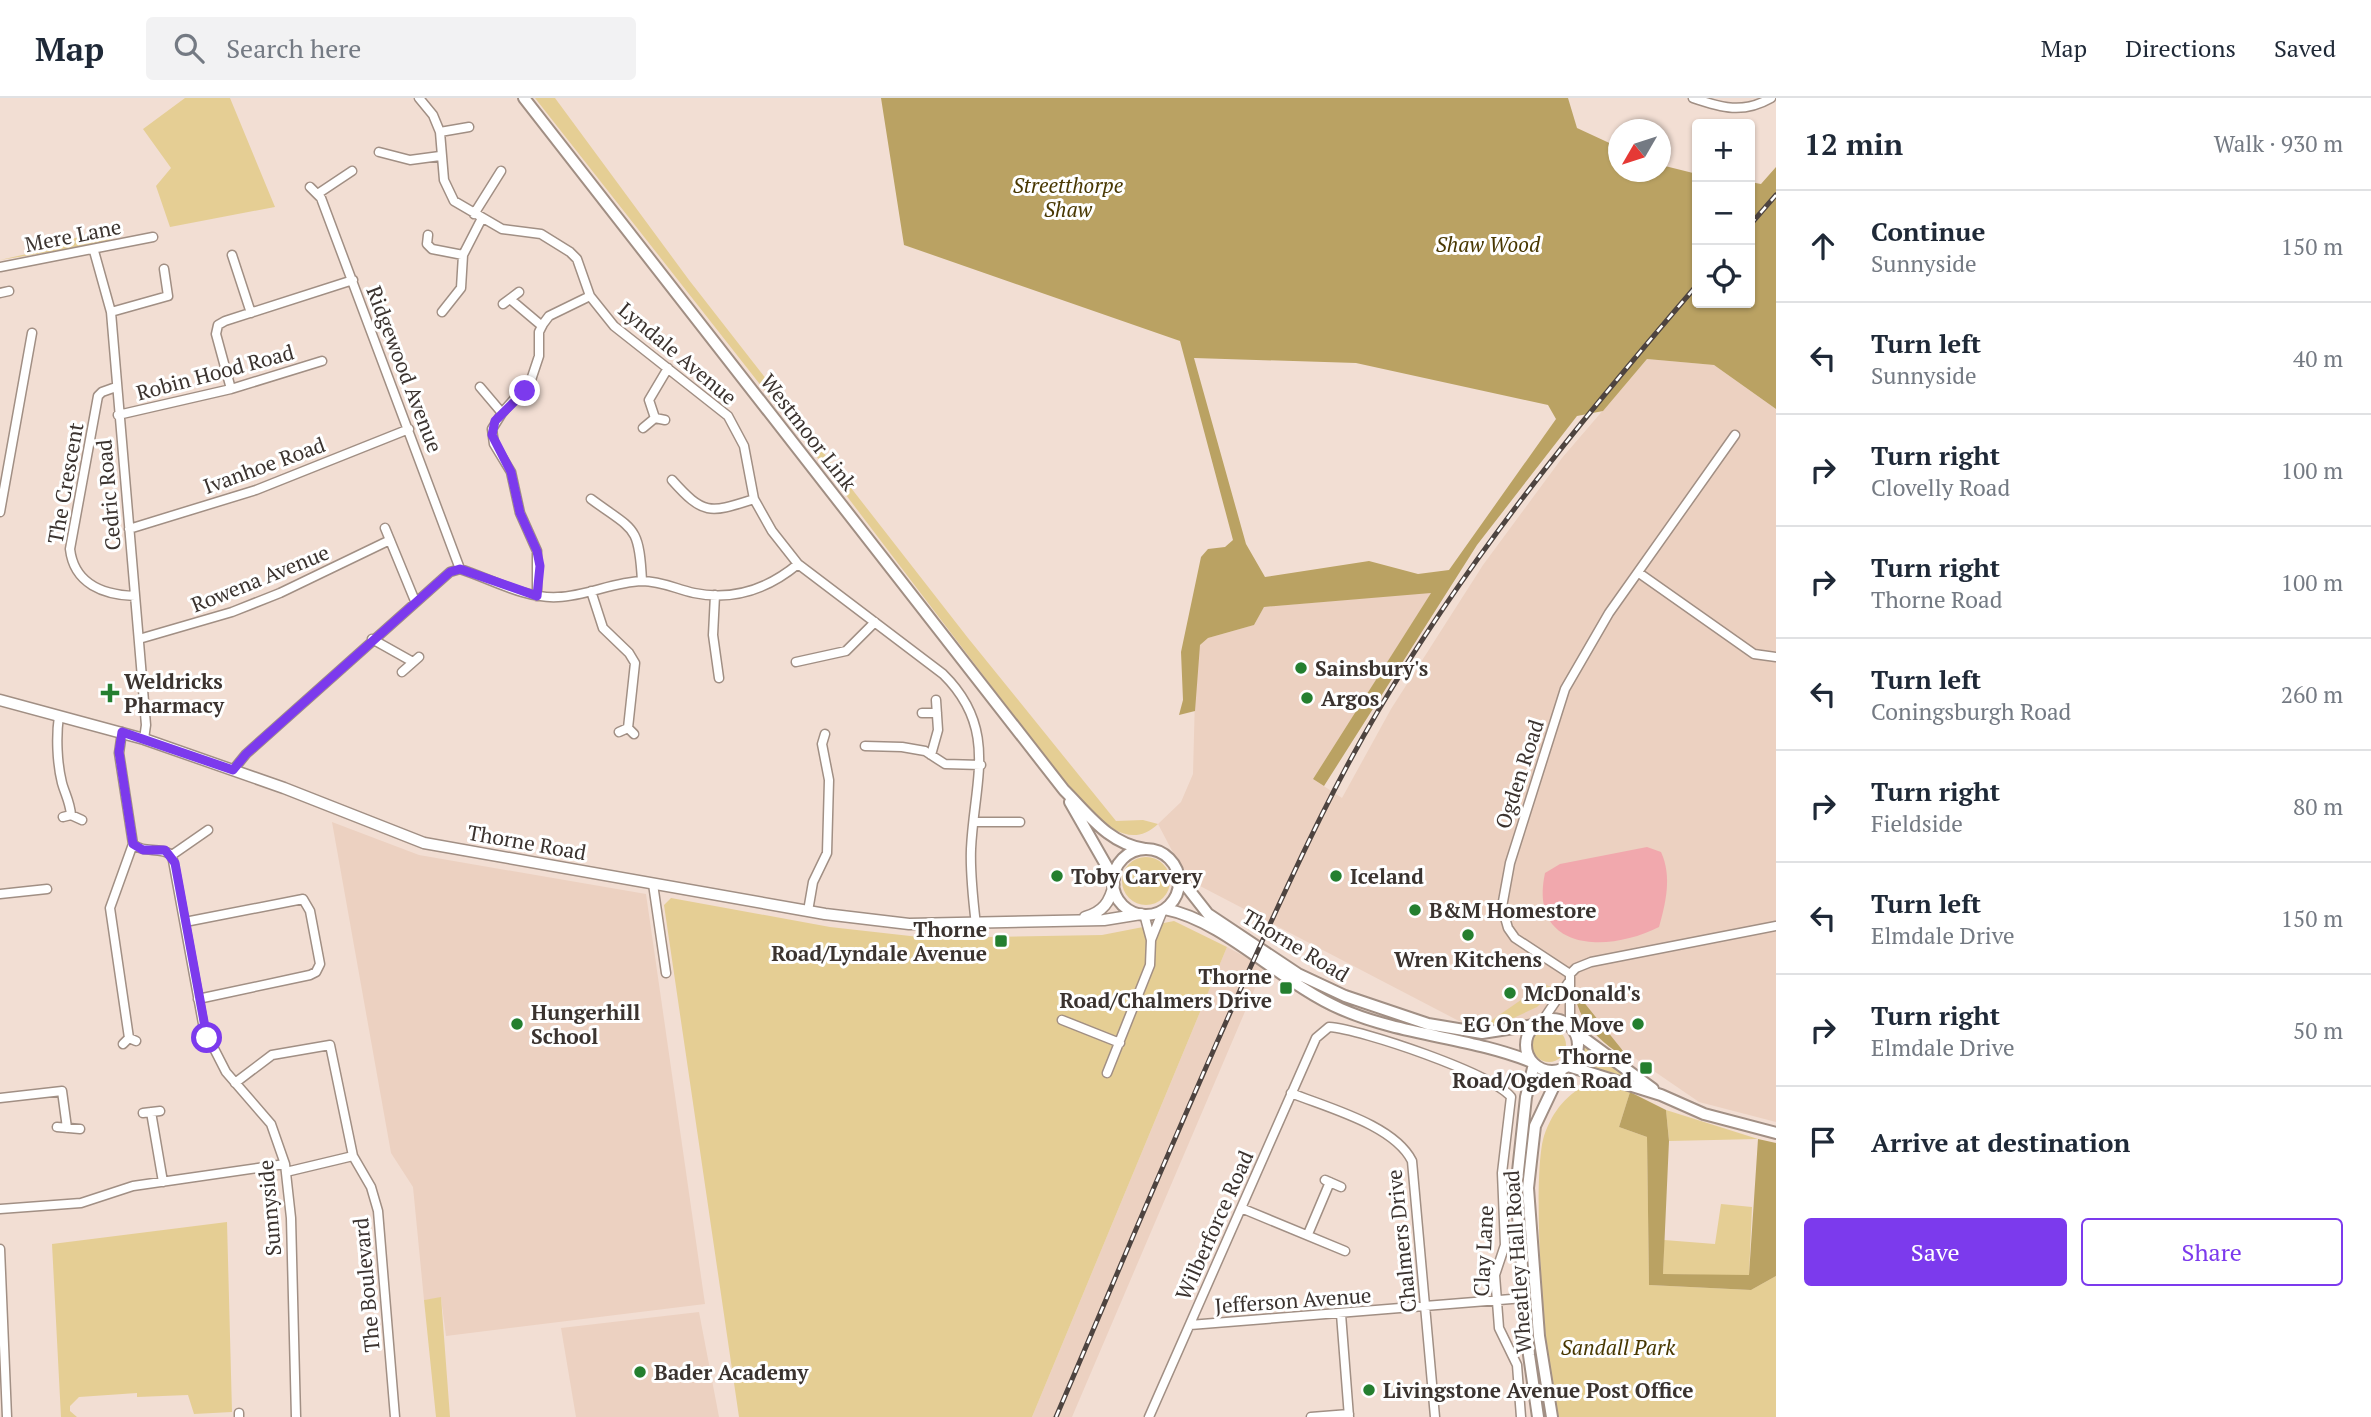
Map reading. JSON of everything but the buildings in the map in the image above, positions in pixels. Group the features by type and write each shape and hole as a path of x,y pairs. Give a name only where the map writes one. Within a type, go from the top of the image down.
{"highway":[{"name":"Westmoor Link","path":"524,98 1064,790 1119,843 1145,849"},
{"name":"Westmoor Link","path":"1064,790 1114,882"},
{"path":"1145,849 1165,855 1173,862 1179,877 1177,895 1164,909 1143,914 1126,908 1119,900 1114,882 1123,858 1145,849"},
{"name":"Thorne Road","path":"1179,877 1208,914 1298,974 1345,996 1428,1024 1482,1033 1538,1022"},
{"name":"Thorne Road","path":"1164,909 1202,921 1303,989 1340,1009 1418,1034 1481,1045 1533,1063"},
{"path":"1661,1095 1558,1019 1538,1022 1525,1043 1533,1063 1547,1071 1565,1067 1602,1074 1704,1114 1776,1133"},
{"path":"1565,1067 1578,1049 1572,1028"},
{"name":"Wheatley Hall Road","path":"1533,1063 1526,1097 1516,1190 1524,1298 1538,1417"},
{"name":"Wheatley Hall Road","path":"1552,1417 1539,1336 1528,1188 1535,1126 1565,1067"}],"main road":[{"name":"Thorne Road","path":"0,700 144,739 233,770 424,844 808,911 909,924 976,925 1104,920 1143,914"},
{"path":"1068,921 1102,909 1111,895 1114,882"}],"street":[{"path":"419,98 433,115 440,132 469,127"},
{"path":"1693,98 1734,109 1748,108 1771,98"},
{"name":"Lyndale Avenue","path":"440,132 440,156 449,195 461,207 502,229 541,234 570,252 577,259 590,296 614,326 719,406 736,428 744,446 754,499 772,531 798,564 943,674 960,695 976,729 981,765 971,863 976,925"},
{"path":"379,152 410,160 440,156"},
{"path":"392,169 393,157"},
{"path":"310,187 319,193 352,171"},
{"path":"442,312 461,288 463,255 478,216 482,197 501,171"},
{"name":"Ridgewood Avenue","path":"319,193 460,569"},
{"path":"428,235 427,244 432,249 463,255"},
{"name":"Mere Lane","path":"0,267 94,251 153,237"},
{"name":"Cedric Road","path":"94,251 111,312 146,725 144,739"},
{"path":"232,255 251,313"},
{"path":"111,312 168,296 164,268"},
{"path":"232,389 216,334 225,320 353,280"},
{"path":"519,292 506,302 542,326"},
{"path":"537,596 540,566 537,551 520,513 511,472 492,435 495,421 531,380 539,356 542,326 549,316 590,296"},
{"path":"0,512 32,333"},
{"name":"Robin Hood Road","path":"118,415 232,389 321,361"},
{"path":"655,418 649,400 668,368"},
{"name":"The Crescent","path":"116,387 102,391 98,397 70,549 76,569 87,582 106,593 135,596"},
{"path":"480,387 502,413"},
{"path":"655,418 665,420"},
{"path":"643,428 655,418"},
{"name":"Ivanhoe Road","path":"128,529 256,490 409,429"},
{"name":"Ogden Road","path":"1569,979 1516,938 1504,919 1502,907 1510,863 1565,689 1590,643 1735,435"},
{"path":"672,481 692,503 706,510 721,509 754,499"},
{"path":"591,499 624,520 635,533 640,549 642,582"},
{"path":"385,528 415,601"},
{"name":"Rowena Avenue","path":"139,639 232,612 303,583 390,540"},
{"path":"233,770 246,754 372,639 450,572 460,569 537,596 556,598 642,582 715,595 732,595 765,587 798,564"},
{"path":"1639,573 1754,654 1776,657"},
{"path":"592,591 603,628 629,653 635,663 627,731"},
{"path":"715,595 713,635 719,678"},
{"path":"796,662 846,651 875,622"},
{"path":"372,639 416,659 402,672"},
{"path":"931,755 937,740 936,700"},
{"path":"922,713 937,713"},
{"path":"59,716 57,730 62,785 68,794 67,816 82,820"},
{"path":"122,732 119,752 133,844 110,908 129,1041"},
{"path":"808,911 813,883 827,853 829,780 821,744 825,734"},
{"path":"864,746 902,747 931,755 951,766 981,765"},
{"path":"974,822 1020,822"},
{"path":"133,844 143,850 159,849 172,855 208,830"},
{"name":"Sunnyside","path":"172,855 198,999 211,1047 235,1083 271,1124 286,1168 296,1417"},
{"path":"653,884 666,973"},
{"path":"0,894 47,889"},
{"path":"185,922 303,899 309,906 320,967 313,973 198,999"},
{"path":"1151,940 1164,909"},
{"path":"1107,1073 1150,965 1151,940 1143,914"},
{"path":"1538,1022 1576,968 1591,962 1776,926"},
{"path":"1569,979 1572,1028"},
{"path":"1062,1020 1120,1043"},
{"name":"Clay Lane","path":"1312,1046 1320,1032 1329,1027 1338,1028 1422,1054 1500,1086 1511,1097 1502,1173 1504,1245 1494,1275 1500,1328 1517,1365 1521,1417"},
{"name":"The Boulevard","path":"235,1083 272,1055 330,1045 353,1156 371,1187 378,1211 395,1417"},
{"name":"Wilberforce Road","path":"1149,1417 1312,1046"},
{"path":"0,1098 62,1091 67,1128"},
{"name":"Chalmers Drive","path":"1291,1093 1386,1133 1406,1148 1414,1169 1435,1417"},
{"path":"152,1112 163,1182"},
{"path":"57,1127 80,1129"},
{"path":"0,1209 81,1203 133,1185 286,1168 353,1156"},
{"path":"1308,1234 1328,1181 1341,1187"},
{"path":"1241,1208 1345,1251"},
{"path":"0,1249 3,1382 7,1417"},
{"name":"Jefferson Avenue","path":"1190,1325 1524,1298"},
{"path":"1311,1417 1349,1416 1341,1314"}],"shaded area":[{"path":"1647,359 1714,365 1776,409 1776,1122 1699,1102 1594,1030 1480,1032 1200,886 1179,864 1158,824 1181,802 1193,774 1196,659 1200,645 1208,638 1254,625 1264,607 1432,592 1313,779 1342,798 1391,709 1483,565 1562,458"},
{"name":"Hungerhill School","path":"332,822 419,855 646,894 705,1304 446,1336 441,1298 424,1300 413,1187 391,1153"},
{"path":"1647,847 1661,852 1666,870 1666,899 1659,927 1617,941 1596,942 1576,939 1560,932 1548,918 1543,899 1545,873 1560,864"},
{"path":"1227,947 1264,967 1072,1417 1032,1417"},
{"name":"Bader Academy","path":"699,1312 719,1417 576,1417 561,1328"}],"green space":[{"path":"185,98 230,98 275,207 170,227 156,186 171,168 143,129"},
{"path":"535,98 555,98 689,280 968,638 1116,821 1143,820 1158,824 1145,833 1132,835 1120,832 1097,816 1066,784 817,457"},
{"name":"Shaw Wood","path":"881,98 1568,98 1577,128 1608,142 1608,182 1671,182 1671,168 1692,173 1692,308 1755,308 1755,183 1761,184 1776,167 1776,409 1714,365 1647,359 1603,411 1577,416 1477,545 1324,786 1313,779 1431,593 1264,607 1254,625 1208,638 1200,645 1195,711 1179,715 1183,700 1181,652 1201,557 1208,549 1225,547 1233,540 1180,341 904,245","holes":["1194,358 1356,363 1548,405 1556,419 1449,570 1418,574 1369,561 1265,577 1246,544"]},
{"path":"105,227 111,242 0,260 40,251"},
{"path":"1146,857 1163,864 1170,881 1163,898 1146,905 1129,898 1122,881 1129,864"},
{"path":"671,898 830,927 928,938 1102,935 1174,921 1227,947 1032,1417 739,1417 664,905"},
{"path":"1544,984 1556,989 1537,1007 1490,1029 1489,1022"},
{"path":"1574,990 1632,1062 1594,1033 1581,1014"},
{"path":"1549,1028 1561,1033 1566,1045 1561,1057 1549,1062 1537,1057 1532,1045 1537,1033"},
{"path":"1583,1043 1610,1060 1624,1076 1578,1063"},
{"name":"Sandall Park","path":"1591,1082 1630,1092 1619,1127 1647,1137 1649,1285 1751,1290 1776,1276 1776,1417 1559,1417 1544,1321 1539,1232 1540,1158 1544,1136 1556,1111 1575,1092"},
{"path":"1630,1092 1666,1110 1669,1141 1663,1274 1749,1275 1758,1139 1776,1143 1776,1276 1751,1290 1649,1285 1647,1137 1619,1127"},
{"path":"1666,1110 1758,1139 1669,1141"},
{"path":"1721,1204 1752,1207 1749,1276 1663,1274 1664,1240 1715,1244"},
{"path":"227,1222 232,1412 194,1414 188,1395 137,1397 137,1393 79,1397 70,1406 70,1411 77,1417 61,1417 52,1244"},
{"path":"441,1297 450,1417 436,1417 424,1300"}],"railway":[{"path":"1755,219 1776,195"},
{"path":"1056,1417 1243,983 1309,842 1363,737 1413,654 1488,544 1569,439 1692,291"}],"place":[{"name":"Sainsbury's","path":"1301,668"},
{"name":"Weldricks Pharmacy","path":"110,693"},
{"name":"Argos","path":"1307,698"},
{"name":"Toby Carvery","path":"1057,876"},
{"name":"Iceland","path":"1336,876"},
{"name":"B&M Homestore","path":"1415,910"},
{"name":"Wren Kitchens","path":"1468,935"},
{"name":"Thorne Road/Lyndale Avenue","path":"1001,941"},
{"name":"Thorne Road/Chalmers Drive","path":"1286,988"},
{"name":"McDonald's","path":"1510,993"},
{"name":"Hungerhill School","path":"517,1024"},
{"name":"EG On the Move","path":"1638,1024"},
{"name":"Thorne Road/Ogden Road","path":"1646,1068"},
{"name":"Bader Academy","path":"640,1372"},
{"name":"Livingstone Avenue Post Office","path":"1369,1390"}],"route":[{"path":"207,1038 172,855 165,850 143,850 133,844 119,752 122,732 233,770 246,754 372,639 455,569 537,596 540,566 537,551 520,513 511,472 494,444 492,435 495,421 525,391"}],"park label":[{"name":"Streetthorpe Shaw","path":"1068,197"}]}
